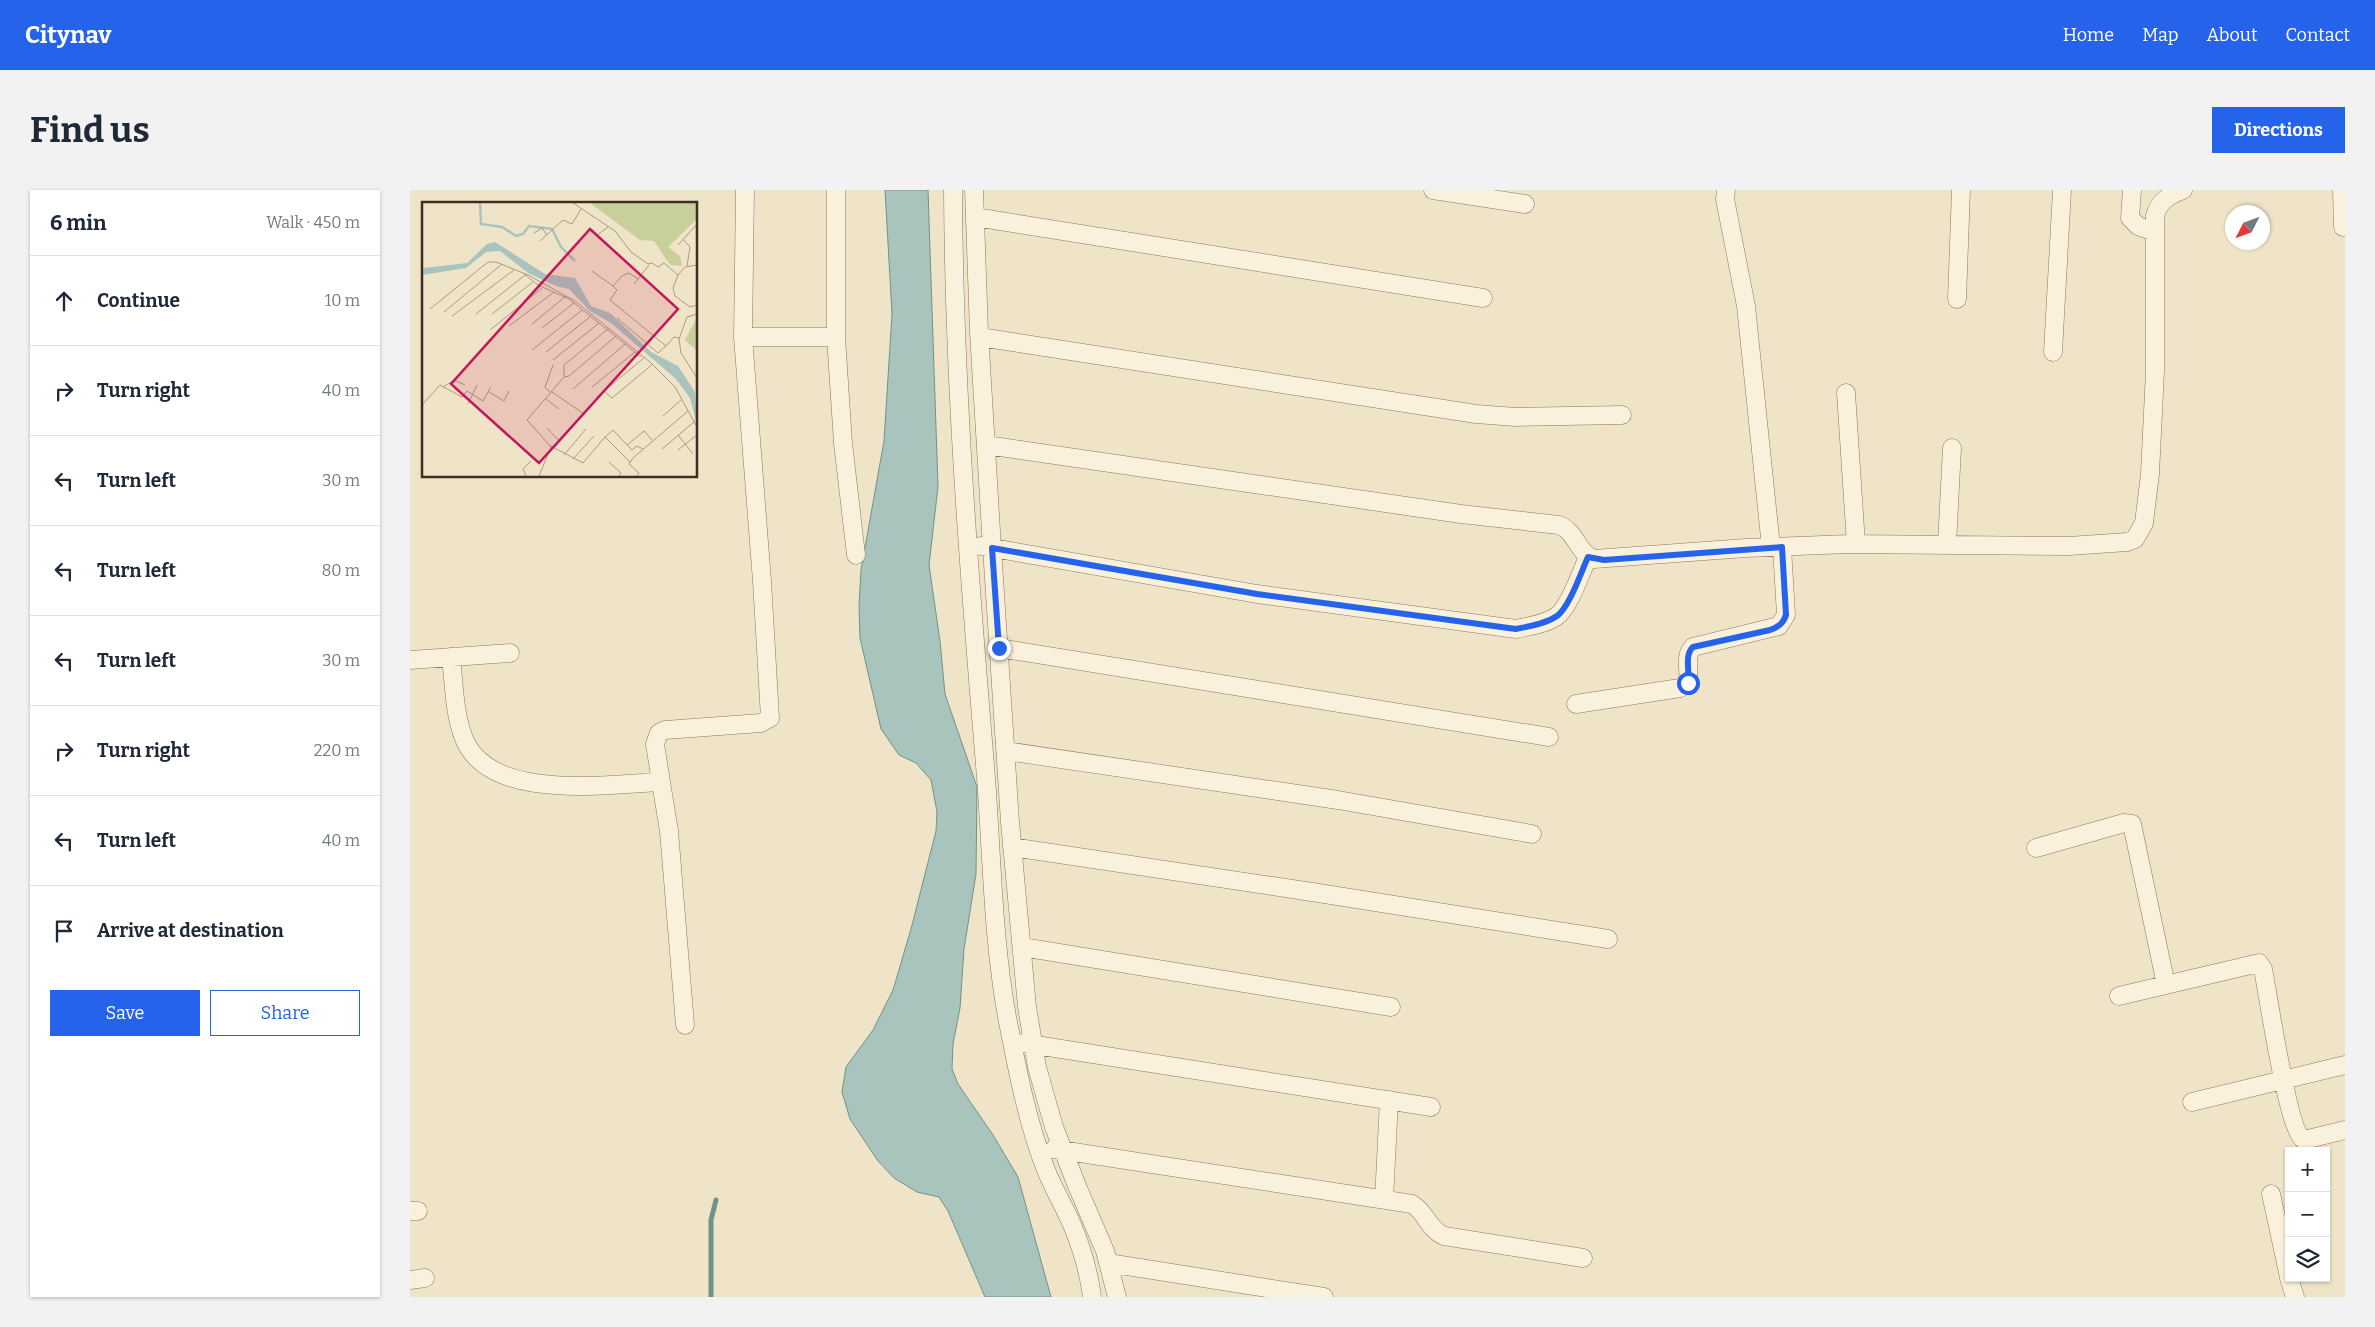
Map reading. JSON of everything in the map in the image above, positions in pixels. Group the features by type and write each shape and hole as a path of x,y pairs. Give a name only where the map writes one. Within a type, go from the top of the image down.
{"street":[{"path":"685,1025 669,831 655,744 659,733 665,730 760,723 770,718 762,577 743,337 745,190"},
{"path":"836,190 836,337 843,444 856,555"},
{"path":"953,190 960,397 997,952 1025,1100 1046,1170 1073,1228 1088,1273 1092,1297"},
{"path":"974,190 992,548 1012,847 1027,1007 1054,1127 1105,1251 1117,1297"},
{"path":"1437,190 1525,204"},
{"path":"1576,704 1680,688 1688,683 1688,657 1693,647 1779,626 1786,615 1746,306 1725,199 1726,190"},
{"path":"1957,299 1961,190"},
{"path":"2053,352 2062,190"},
{"path":"2132,190 2130,218 2138,226 2155,232"},
{"path":"986,445 1461,514 1559,525 1572,532 1588,557 1604,560 1777,547 1856,544 2069,546 2114,543 2135,538 2141,532 2144,523 2150,474 2155,371 2155,216 2158,206 2166,198 2183,190"},
{"path":"2342,190 2344,227"},
{"path":"975,217 1482,298"},
{"path":"743,337 836,337"},
{"path":"980,337 1476,414 1525,417 1622,415"},
{"path":"1846,393 1856,544"},
{"path":"1947,544 1952,448"},
{"path":"969,544 1257,594 1516,629 1539,624 1558,615 1568,602 1588,557"},
{"path":"999,648 1549,737"},
{"path":"410,660 510,653"},
{"path":"451,657 457,717 463,737 471,752 486,767 535,784 560,787 661,782"},
{"path":"1006,751 1338,800 1532,834"},
{"path":"2036,848 2124,823 2132,824 2166,984"},
{"path":"1012,847 1312,892 1608,940"},
{"path":"1022,947 1391,1007"},
{"path":"2119,996 2255,963 2262,965 2283,1080 2300,1138 2304,1140 2345,1130"},
{"path":"1013,1042 1431,1107"},
{"path":"2192,1102 2345,1065"},
{"path":"1384,1200 1389,1100"},
{"path":"1039,1147 1412,1204 1417,1207 1435,1232 1444,1236 1583,1258"},
{"path":"2271,1194 2285,1259"},
{"path":"1108,1263 1324,1297"},
{"path":"2290,1282 2295,1297"}],"water":[{"path":"885,190 928,190 938,487 929,565 940,641 945,694 977,787 976,874 964,949 960,1008 953,1044 952,1069 958,1084 993,1135 1018,1177 1051,1297 985,1297 948,1211 939,1197 917,1192 894,1178 878,1161 850,1119 842,1092 846,1067 873,1030 893,990 936,831 937,812 931,780 916,763 899,755 881,729 860,638 861,570 884,441 892,314"}],"waterway":[{"path":"711,1297 711,1220 716,1200"}],"route":[{"path":"999,648 992,548 1257,594 1516,629 1539,624 1558,615 1568,602 1588,557 1604,560 1746,548 1782,547 1786,615 1784,621 1779,626 1770,630 1699,644 1693,647 1688,657 1688,683"}]}
